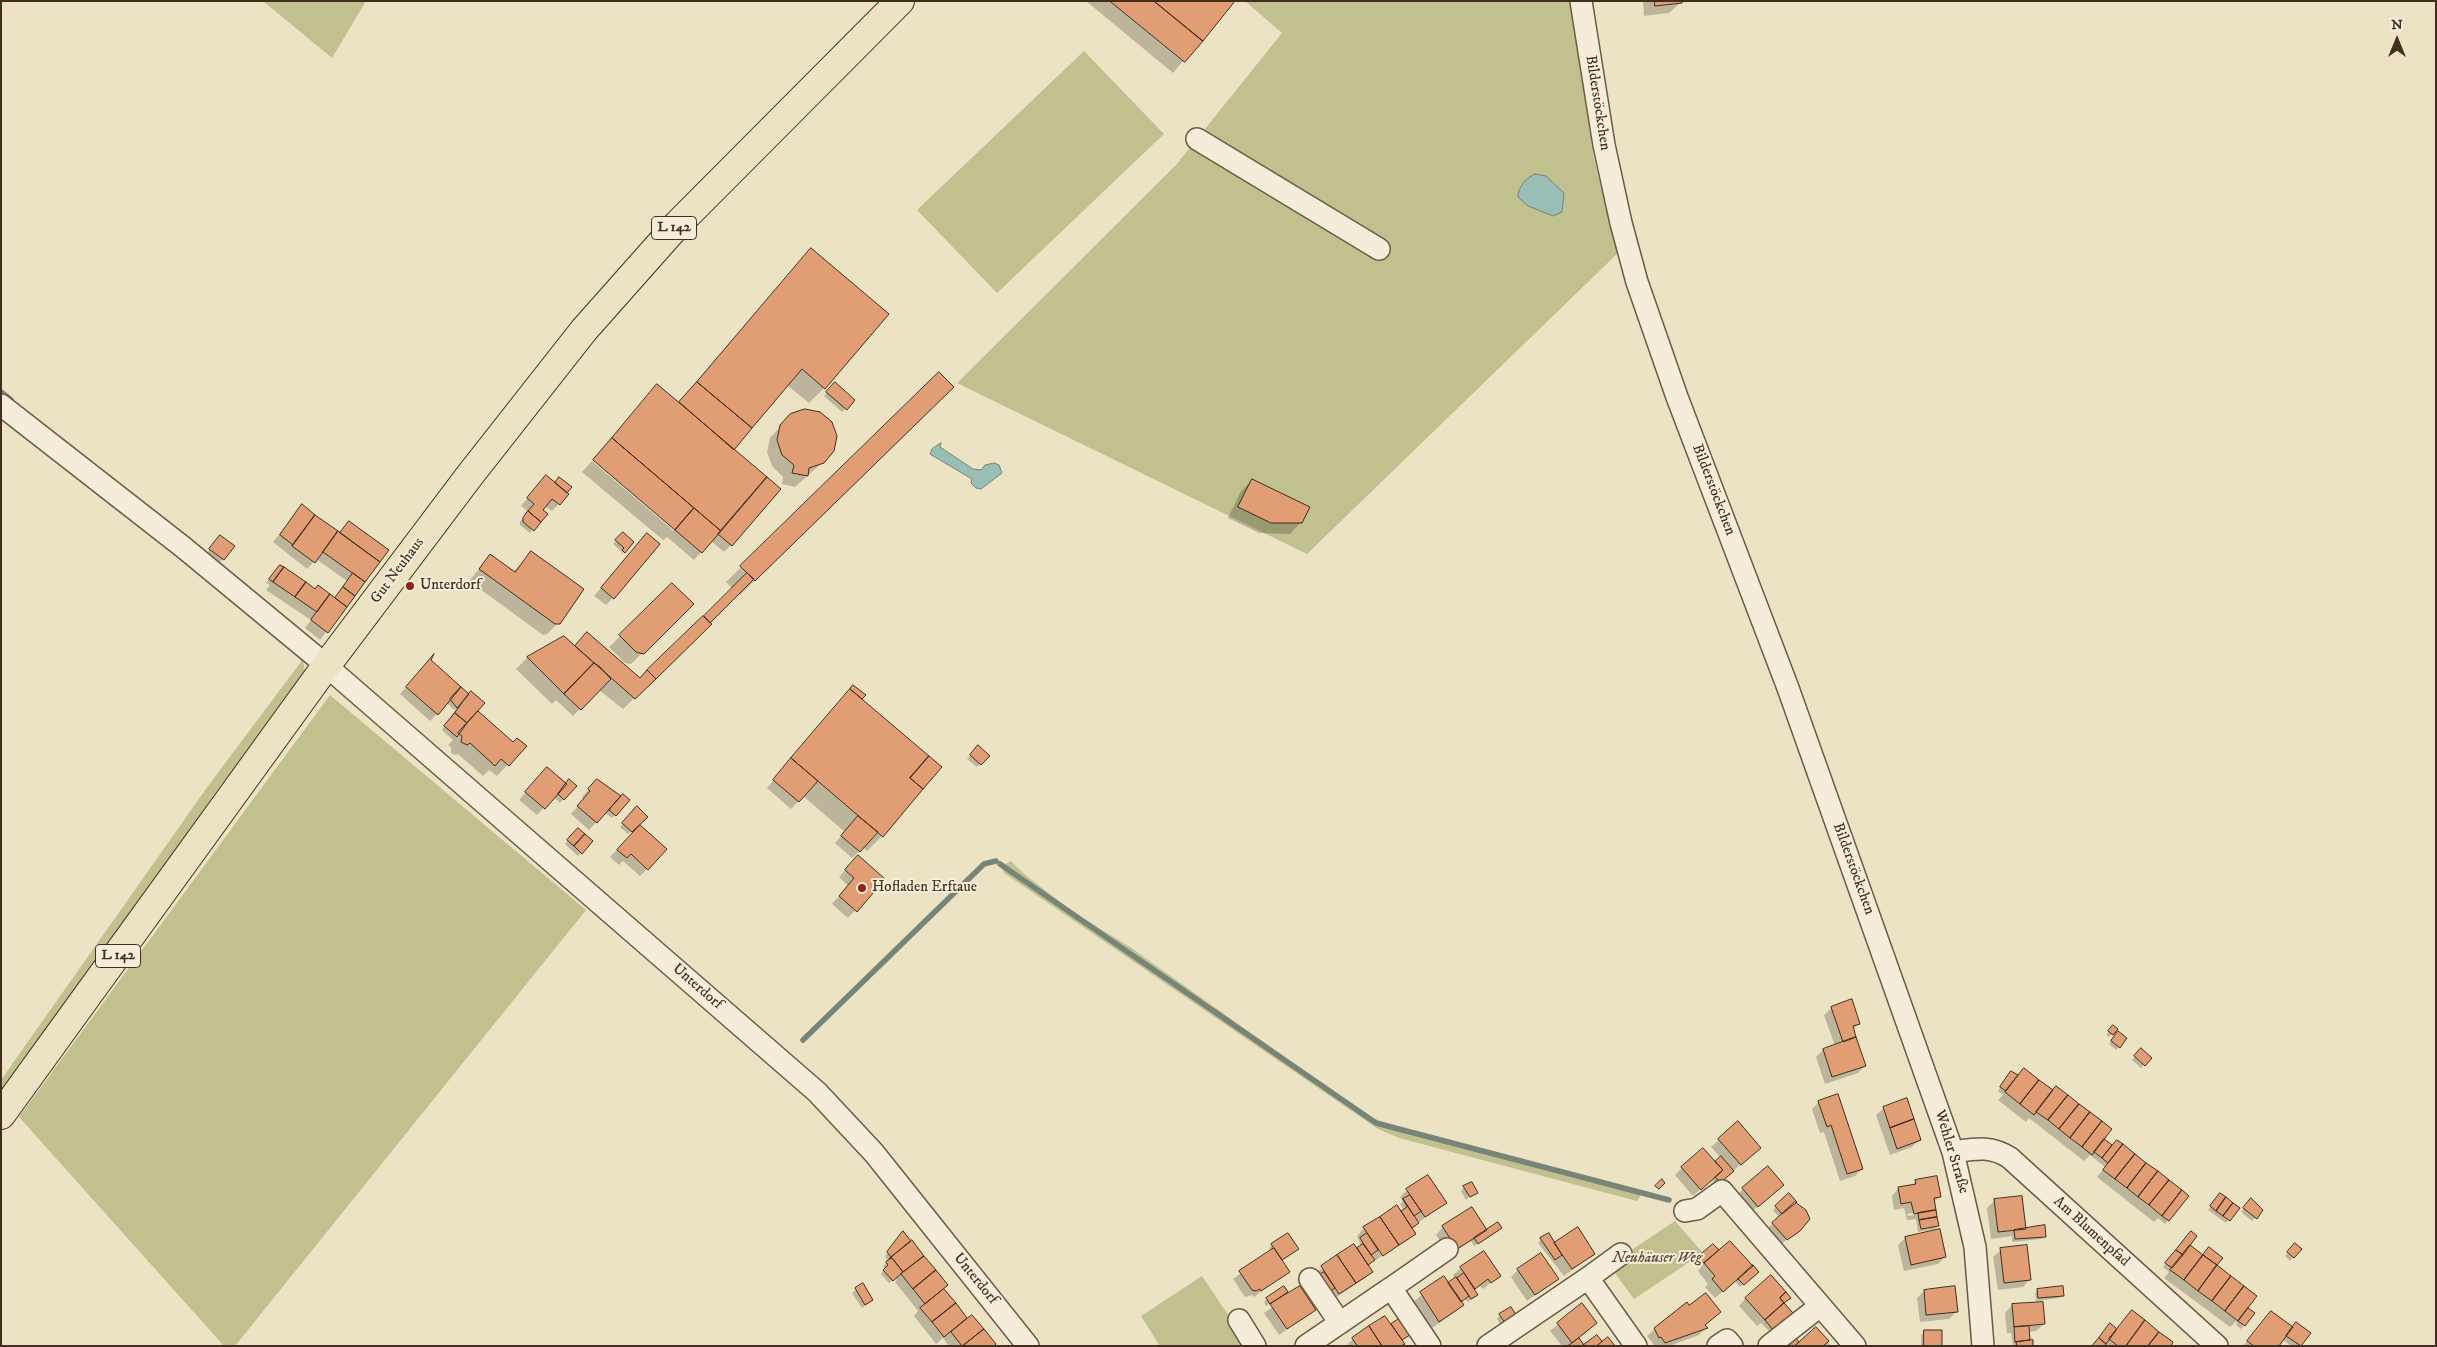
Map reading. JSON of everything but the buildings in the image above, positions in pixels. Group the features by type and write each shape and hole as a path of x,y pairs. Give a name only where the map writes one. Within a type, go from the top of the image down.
{"main road":[{"name":"Gut Neuhaus","path":"326,666 470,475 578,337 639,267 900,1"},
{"name":"L 142","path":"1,1115 326,666"}],"street":[{"name":"Bilderstöckchen","path":"1581,1 1607,162 1637,282 1677,397 1788,688 1888,966"},
{"path":"1197,139 1379,249"},
{"name":"Unterdorf","path":"1,405 182,547 326,666 817,1092 868,1146 1028,1346"},
{"name":"Wehler Straße","path":"1888,966 1953,1152 1975,1247 1983,1346"},
{"name":"Am Blumenpfad","path":"1953,1152 1987,1148 1999,1151 2010,1158 2217,1346"},
{"path":"1685,1211 1697,1209 1722,1191 1855,1346"},
{"path":"1306,1346 1447,1249"},
{"path":"1488,1346 1620,1254"},
{"path":"1588,1278 1636,1346"},
{"path":"1310,1280 1340,1323"},
{"path":"1391,1288 1430,1346"},
{"path":"1768,1346 1820,1306"},
{"path":"1239,1320 1255,1346"},
{"path":"1718,1346 1727,1340 1732,1346"}],"green space":[{"path":"263,1 366,1 332,58"},
{"path":"1245,1 1570,1 1594,159 1618,253 1307,554 957,383 1176,165 1282,33"},
{"path":"1084,51 1164,134 997,293 917,210"},
{"path":"303,659 305,672 289,696 213,796 162,873 1,1100 1,1080 208,786"},
{"path":"330,695 586,910 235,1346 224,1346 19,1117"},
{"path":"1011,861 1023,873 1073,912 1130,947 1362,1112 1380,1121 1402,1128 1643,1192 1637,1201 1399,1138 1378,1129 1004,873 1001,867"},
{"name":"Neuhäuser Weg","path":"1675,1221 1703,1253 1634,1299 1609,1265"},
{"path":"1202,1276 1249,1346 1160,1346 1141,1316"}],"water":[{"path":"1535,174 1546,176 1564,193 1562,212 1553,216 1528,206 1518,197 1523,183"},
{"path":"941,443 940,447 973,469 981,470 985,465 994,463 999,465 1002,473 981,489 976,488 971,483 972,479 930,454 932,449"}],"waterway":[{"path":"1,392 11,400"},
{"path":"803,1040 984,864 996,861"},
{"path":"1000,864 1376,1123 1669,1200"}],"place":[{"name":"Unterdorf","path":"410,586"},
{"name":"Hofladen Erftaue","path":"862,888"}]}
